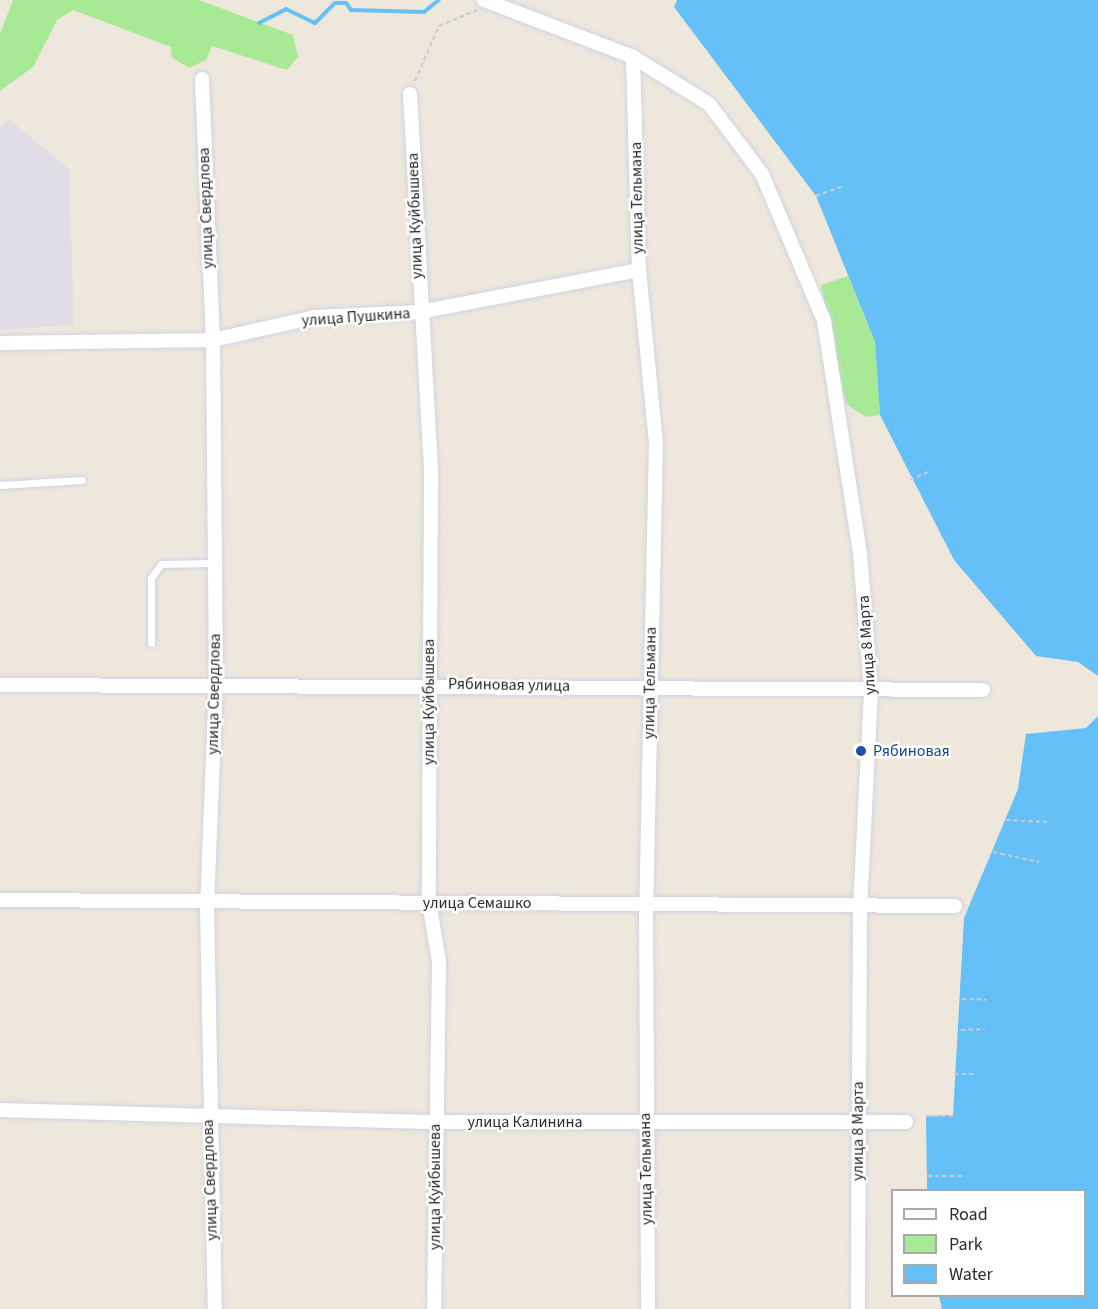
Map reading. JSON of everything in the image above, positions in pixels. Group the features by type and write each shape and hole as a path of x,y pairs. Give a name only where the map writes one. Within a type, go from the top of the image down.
{"street":[{"path":"489,2 633,57"},
{"name":"улица Тельмана","path":"633,57 639,270 656,442 646,904 645,1123 648,1309"},
{"name":"улица 8 Марта","path":"633,57 709,104 762,174 825,321 860,553 871,692 860,905 858,1309"},
{"name":"улица Свердлова","path":"202,79 213,340 213,562 216,683 207,904 208,1118 215,1309"},
{"name":"улица Куйбышева","path":"410,94 419,312 431,473 429,902 439,961 434,1309"},
{"name":"улица Пушкина","path":"0,343 213,340 315,317 419,312 639,270"},
{"name":"Рябиновая улица","path":"0,685 429,683 871,692 983,690"},
{"name":"улица Семашко","path":"0,900 207,904 429,902 955,906"},
{"name":"улица Калинина","path":"0,1110 208,1118 436,1122 906,1122"}],"lane":[{"path":"0,485 82,480"},
{"path":"151,643 151,578 161,564 213,562"}],"path":[{"path":"410,94 439,26 489,2"},
{"path":"816,196 841,187"},
{"path":"910,480 930,471"},
{"path":"1005,820 1047,822"},
{"path":"993,852 1039,862"},
{"path":"962,999 986,1000"},
{"path":"961,1030 985,1029"},
{"path":"954,1074 977,1074"},
{"path":"926,1116 953,1116"},
{"path":"927,1176 962,1176"}],"shaded area":[{"path":"9,119 69,169 74,325 0,330 0,127"}],"green space":[{"path":"13,0 199,0 293,35 298,57 287,70 212,46 206,60 189,68 172,58 171,47 73,10 57,20 33,67 0,91 0,34"},
{"path":"848,276 875,342 880,415 866,417 846,404 821,285"}],"water":[{"path":"677,0 1098,0 1098,676 1078,662 1036,656 954,560 880,415 875,342 816,196 674,7"},
{"path":"1098,716 1098,1309 942,1309 939,1297 1086,1297 1086,1189 927,1189 926,1116 953,1115 964,918 1018,789 1026,734 1086,728"}],"waterway":[{"path":"259,23 286,9 315,23 335,3 346,3 351,10 424,12 439,0"}],"place":[{"name":"Рябиновая","path":"861,751"}]}
